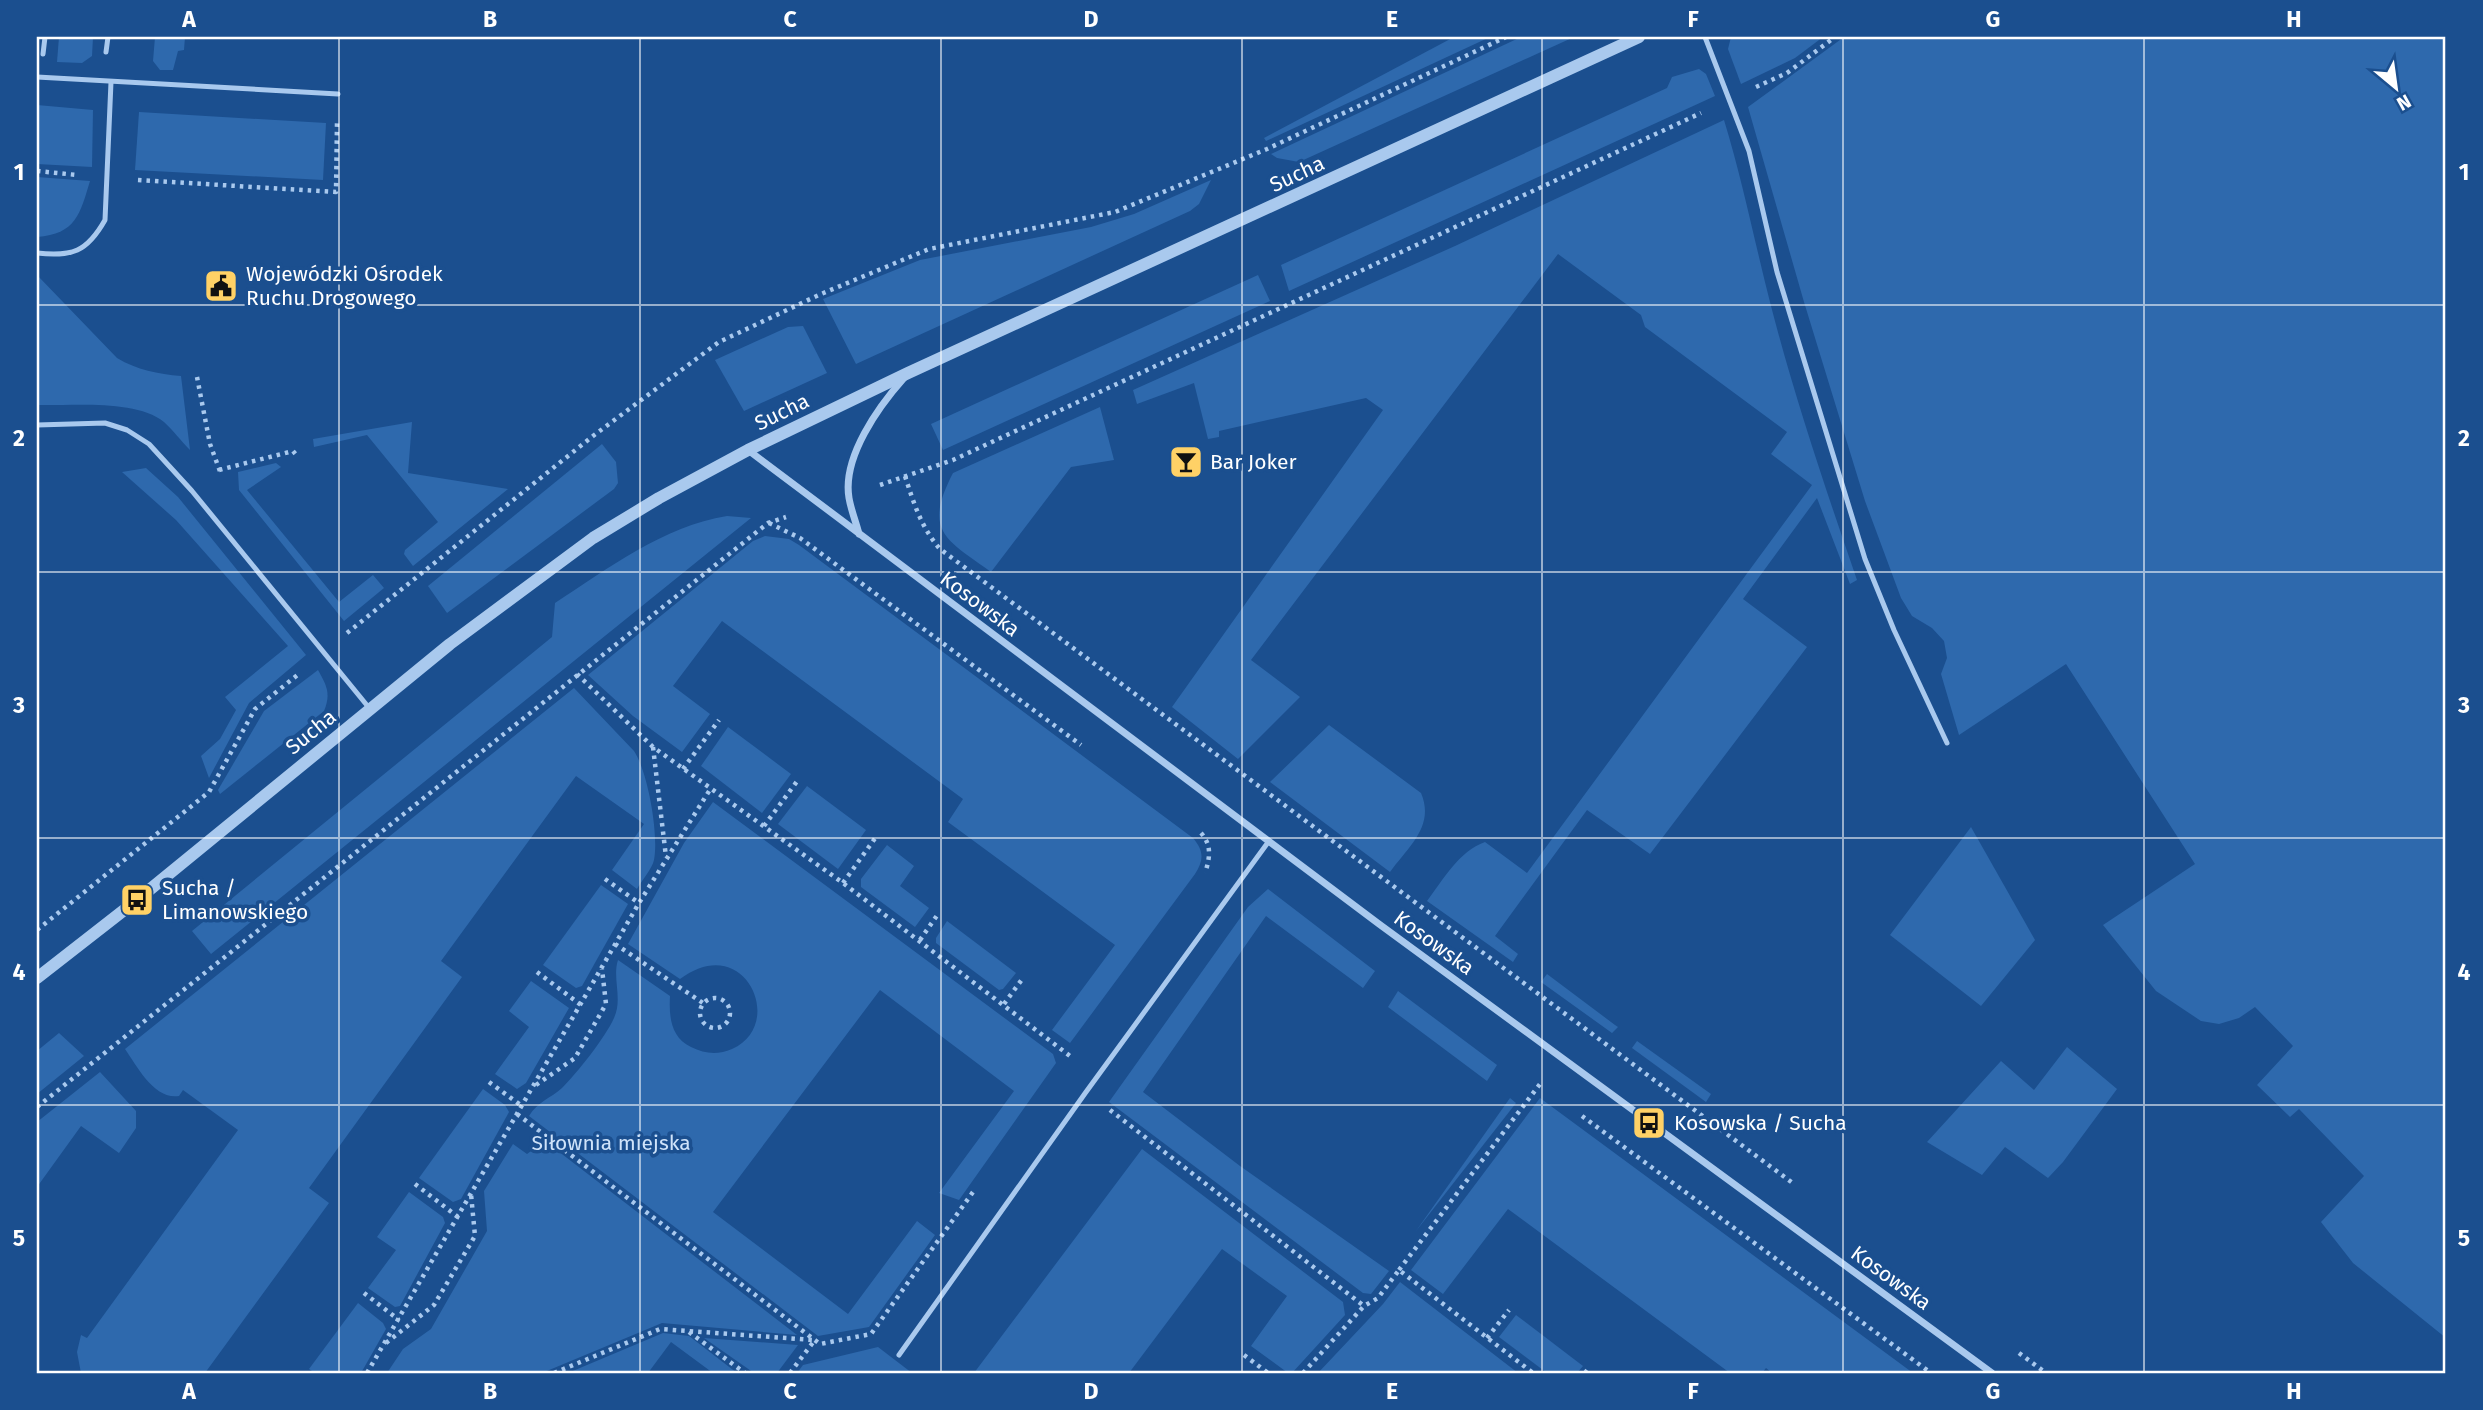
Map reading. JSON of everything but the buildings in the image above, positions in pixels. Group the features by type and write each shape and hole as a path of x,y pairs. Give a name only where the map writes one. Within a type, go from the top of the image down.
{"street":[{"name":"Sucha","path":"37,978 137,900 450,644 593,538 659,498 748,450 908,373 1639,37"},
{"path":"860,535 848,495 850,475 859,443 874,414 908,373"},
{"name":"Kosowska","path":"748,450 1627,1107 1992,1373"}],"lane":[{"path":"43,54 45,37"},
{"path":"106,52 107,37"},
{"path":"1705,37 1749,151 1777,272 1865,559 1894,630 1947,743"},
{"path":"37,76 338,94"},
{"path":"37,253 58,255 77,252 94,239 105,220 111,82"},
{"path":"37,425 105,423 127,430 149,444 185,482 370,709"},
{"path":"899,1355 1269,841"}],"path":[{"path":"1787,73 1835,37"},
{"path":"37,171 108,179 336,192 338,94"},
{"path":"197,377 209,444 222,477"},
{"path":"219,470 293,451 298,457"},
{"path":"905,476 926,533 940,549 1702,1115"},
{"path":"768,523 800,538 1088,749"},
{"path":"577,674 653,747 920,940 1070,1056 1086,1092 1364,1306"},
{"path":"683,769 719,720"},
{"path":"653,747 666,857"},
{"path":"764,826 799,780"},
{"path":"367,1373 666,857 711,788"},
{"path":"1197,884 1205,873 1210,852 1207,839 1199,831"},
{"path":"843,883 876,837"},
{"path":"605,879 639,903"},
{"path":"920,940 938,914"},
{"path":"615,944 703,1003"},
{"path":"533,1087 575,1058 600,1015 606,1004 601,968"},
{"path":"537,972 581,1004"},
{"path":"1004,1004 1023,978"},
{"path":"711,998 726,1002 730,1010 729,1019 715,1028 707,1026 701,1019 703,1003 711,998"},
{"path":"1070,1056 1078,1045"},
{"path":"489,1082 522,1106"},
{"path":"1303,1373 1364,1306 1378,1298 1540,1084 1549,1091"},
{"path":"1576,1111 1633,1156 1931,1373"},
{"path":"517,1114 820,1345 871,1334"},
{"path":"415,1184 458,1217"},
{"path":"384,1345 434,1305 475,1236 471,1193"},
{"path":"1399,1270 1533,1373"},
{"path":"364,1293 399,1320"},
{"path":"1487,1338 1508,1310"},
{"path":"554,1373 660,1329 814,1340"},
{"path":"687,1330 745,1373"},
{"path":"790,1373 814,1340"},
{"path":"1244,1355 1268,1373"}],"green space":[{"path":"59,37 93,37 92,56 82,63 57,62"},
{"path":"155,37 185,37 184,50 178,51 173,70 160,70 153,61"},
{"path":"1454,37 1490,37 1266,141 1264,138"},
{"path":"1521,37 1574,37 1299,162 1277,158 1271,154"},
{"path":"1731,37 1823,37 1795,58 1741,84 1728,49"},
{"path":"1844,37 2446,37 2446,1338 2353,1263 2321,1222 2364,1176 2299,1109 2290,1117 2257,1085 2293,1046 2255,1007 2239,1018 2219,1024 2201,1021 2156,991 2103,925 2195,864 2066,664 1959,735 1941,674 1947,658 1944,641 1932,628 1912,616 1901,598 1865,501 1748,107"},
{"path":"1699,69 1706,74 1715,96 1289,291 1281,265 1667,88 1672,77"},
{"path":"37,105 93,110 92,167 37,164"},
{"path":"139,112 326,123 323,180 135,170"},
{"path":"1724,120 1790,375 1857,580 1850,584 1817,498 1743,599 1807,647 1650,854 1587,810 1495,936 1518,954 1513,962 1427,901 1459,859 1485,842 1527,873 1812,485 1771,454 1787,432 1645,327 1641,315 1558,254 1251,660 1300,697 1238,759 1172,707 1383,410 1366,398 1219,431 1219,437 1208,439 1194,383 1137,404 1133,390 1455,246"},
{"path":"37,177 90,181 79,212 68,227 60,232 37,237"},
{"path":"1211,180 1199,204 1190,211 856,364 823,299 920,260 1091,227 1134,214"},
{"path":"37,275 117,358 148,371 181,376 190,450 164,422 137,410 103,405 37,405"},
{"path":"1258,275 1270,301 943,450 931,424"},
{"path":"803,326 827,373 744,411 715,360 788,327"},
{"path":"1100,407 1114,460 1071,467 991,572 951,541 940,521 940,508 953,473"},
{"path":"412,422 408,473 508,489 413,566 404,554 405,550 438,522 367,435 314,447 313,439"},
{"path":"602,444 616,462 618,483 614,489 447,613 428,586"},
{"path":"276,463 281,467 247,490 339,602 373,575 384,588 344,621 239,490 238,472"},
{"path":"146,468 178,497 306,655 249,703 209,778 201,756 220,739 236,710 225,697 288,646 176,520 122,472"},
{"path":"727,516 751,518 211,954 192,931 552,637 555,603 637,550 681,529"},
{"path":"765,536 789,539 799,545 1197,843 1202,856 1195,874 1070,1043 1052,1030 1115,945 948,822 963,799 722,621 673,686 710,714 682,752 633,716 588,675 753,541"},
{"path":"318,670 327,690 324,711 220,794 218,790 264,711"},
{"path":"574,688 634,751 644,773 654,820 655,849 653,863 637,889 612,870 644,824 576,776 441,961 462,977 309,1188 329,1203 205,1373 81,1373 77,1352 81,1335 87,1338 238,1130 183,1090 179,1096 162,1093 147,1080 125,1049"},
{"path":"1329,725 1421,793 1425,816 1422,826 1390,872 1270,782"},
{"path":"728,727 791,774 762,813 701,766"},
{"path":"807,786 866,830 838,869 778,824"},
{"name":"Siłownia miejska","path":"713,802 1053,1054 1056,1063 959,1200 939,1193 1014,1091 880,990 713,1212 848,1314 917,1221 935,1235 869,1327 818,1336 529,1116 536,1107 568,1082 610,1026 618,1003 618,960 670,996 672,1025 684,1043 701,1051 717,1053 732,1049 748,1037 756,1021 757,1003 751,987 740,973 723,966 703,967 680,979 628,944 684,843"},
{"path":"1971,827 2035,940 1981,1006 1890,935"},
{"path":"887,845 914,866 900,886 929,908 915,927 861,887 861,879"},
{"path":"601,885 628,904 582,986 576,988 543,965"},
{"path":"1268,889 1375,971 1363,988 1266,916 1143,1092 1240,1166 1389,1271 1371,1294 1363,1293 1109,1102 1248,907"},
{"path":"947,921 1016,973 1003,989 999,990 936,943 936,938"},
{"path":"1547,974 1618,1027 1612,1033 1541,982"},
{"path":"531,981 569,1008 526,1083 517,1089 495,1074 529,1027 509,1011"},
{"path":"1398,991 1497,1065 1487,1081 1388,1007"},
{"path":"59,1033 84,1056 37,1094 37,1051"},
{"path":"1637,1041 1711,1094 1706,1102 1632,1048"},
{"path":"2067,1047 2117,1089 2048,1178 2005,1147 1982,1175 1927,1142 2001,1061 2034,1090"},
{"path":"100,1072 136,1111 136,1128 119,1153 81,1126 37,1187 37,1122"},
{"path":"483,1089 505,1105 509,1112 461,1199 453,1202 419,1178"},
{"path":"1510,1098 1516,1103 1416,1231"},
{"path":"1540,1098 1913,1373 1772,1373 1766,1368 1762,1373 1730,1373 1508,1209 1443,1294 1411,1270"},
{"path":"545,1141 797,1335 662,1323 542,1373 387,1373 403,1349 431,1329 487,1231 484,1191 513,1144 527,1154"},
{"path":"1142,1149 1343,1302 1345,1315 1292,1373 1288,1373 1251,1346 1287,1296 1222,1249 1129,1373 974,1373"},
{"path":"409,1192 443,1217 445,1223 400,1306 395,1307 368,1288 396,1250 377,1237"},
{"path":"1400,1282 1518,1373 1318,1373"},
{"path":"358,1303 383,1323 386,1329 361,1373 315,1373 309,1369"},
{"path":"1516,1315 1583,1366 1577,1373 1547,1373 1499,1337"},
{"path":"663,1333 689,1336 737,1373 713,1373 671,1342 648,1373 568,1373"},
{"path":"704,1338 798,1345 777,1373 754,1373"},
{"path":"878,1347 912,1373 797,1373 803,1365"}],"place":[{"name":"Wojewódzki Ośrodek Ruchu Drogowego","path":"221,286"},
{"name":"Bar Joker","path":"1186,462"},
{"name":"Sucha / Limanowskiego","path":"137,900"},
{"name":"Kosowska / Sucha","path":"1649,1123"}]}
